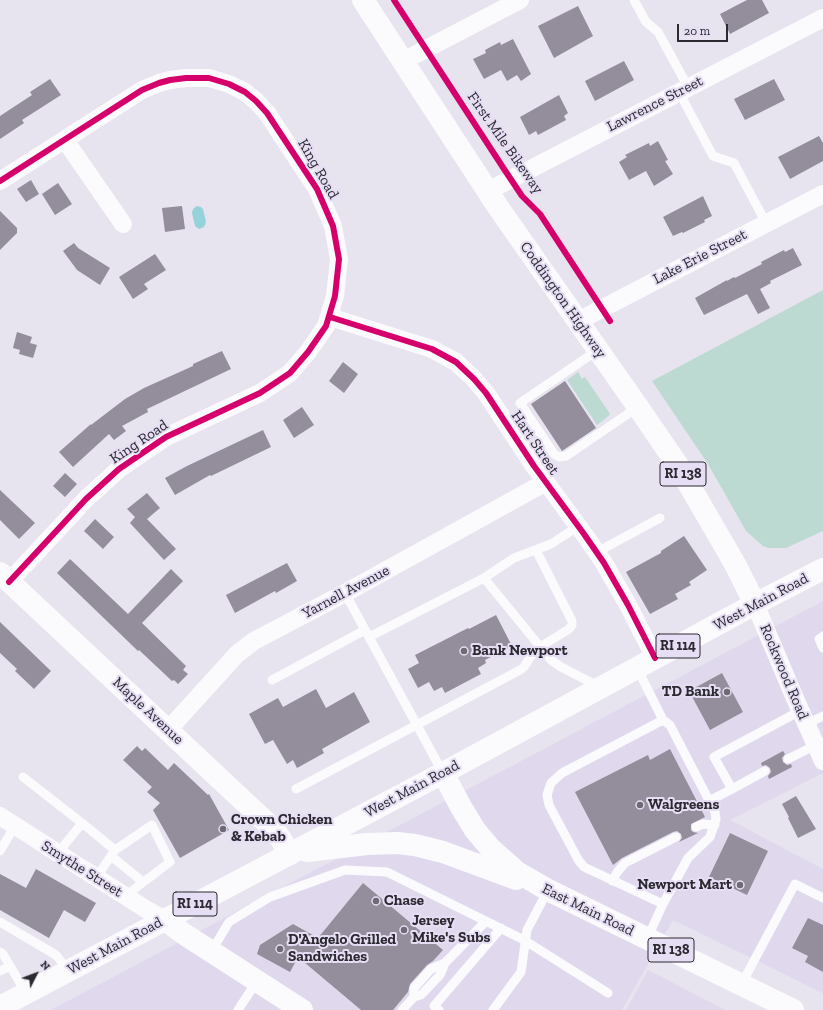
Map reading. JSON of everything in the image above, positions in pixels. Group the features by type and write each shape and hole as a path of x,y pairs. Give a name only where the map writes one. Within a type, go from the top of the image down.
{"main road":[{"name":"Coddington Highway","path":"364,0 488,191 638,407 686,479 735,564 755,604"},
{"name":"West Main Road","path":"12,1003 69,971 443,773 755,604 823,569"},
{"name":"Maple Avenue","path":"5,578 268,824 279,836 290,854"},
{"name":"East Main Road","path":"443,773 467,818 490,849 517,872 548,890 794,1010"},
{"path":"290,854 351,845 382,843 415,845 438,850 548,890"},
{"path":"165,920 211,952 302,1010"}],"street":[{"path":"403,61 520,0"},
{"name":"Lawrence Street","path":"488,191 823,18"},
{"name":"King Road","path":"0,181 142,90 159,83 186,78 209,78 229,84 245,92 268,113 305,169 326,207 333,226 339,259 337,283 330,317 318,339 290,372 260,393 166,437 119,469 5,578"},
{"path":"65,140 122,224"},
{"name":"Lake Erie Street","path":"578,321 823,194"},
{"name":"Hart Street","path":"330,317 442,353 456,362 474,379 483,389 546,482 597,552 625,600 655,658"},
{"name":"Yarnell Avenue","path":"168,730 242,650 254,641 345,593 546,482"},
{"name":"Rockwood Road","path":"755,604 803,718 820,753"},
{"name":"Smythe Street","path":"0,816 96,878 165,920"}],"lane":[{"path":"634,0 646,22 658,32 713,156 734,163 766,223"},
{"path":"598,350 520,403 554,454 559,458 566,456 638,407"},
{"path":"597,552 660,518"},
{"path":"272,680 484,578 514,558 551,544 579,526"},
{"path":"296,789 520,670 540,647 569,629 572,625 572,620 536,550"},
{"path":"484,578 540,647 556,664 601,688"},
{"path":"345,593 443,773"},
{"path":"823,636 818,638 823,648"},
{"path":"637,668 663,720 670,725 716,816 710,837 688,858 663,904 647,939"},
{"path":"732,789 714,757 803,718 823,716"},
{"path":"663,720 562,773 553,779 549,786 547,795 549,805 579,861 588,869 663,904"},
{"path":"788,759 820,753"},
{"path":"709,801 765,771"},
{"path":"23,777 82,823 143,882"},
{"path":"58,853 82,823"},
{"path":"696,827 707,824 714,825"},
{"path":"96,878 113,853 152,825 170,862 125,896"},
{"path":"0,851 15,826"},
{"path":"612,881 618,870 625,864 676,837"},
{"path":"211,952 229,922 270,898 345,870 388,872 524,940 608,992"},
{"path":"741,985 795,884 823,898"},
{"path":"494,1010 521,972 524,940 528,925 548,890"},
{"path":"402,1010 414,996 421,995 426,990 440,975 445,963 486,921"},
{"path":"0,922 56,955 69,971"},
{"path":"439,1010 434,1006 501,928"},
{"path":"0,952 10,966 12,1003"},
{"path":"0,971 10,966"},
{"path":"238,1010 257,981"}],"shaded area":[{"path":"823,601 823,773 730,820 823,869 823,993 673,920 622,1010 51,1010"},
{"path":"648,970 725,1010 626,1010"}],"green space":[{"path":"823,290 823,531 786,548 769,548 763,546 746,531 708,464 652,381"},
{"path":"578,372 582,379 585,377 610,414 597,425 567,380"}],"water":[{"path":"197,206 203,209 206,222 204,227 199,229 195,226 192,213 193,209"}],"building":[{"path":"747,0 762,0 769,13 730,34 720,14"},
{"path":"578,6 593,36 554,58 538,26"},
{"path":"513,39 531,74 521,81 517,75 507,81 501,70 484,79 473,59 486,53 485,50 500,42 501,45"},
{"path":"624,61 634,80 595,101 585,81"},
{"path":"50,79 61,95 22,120 24,123 0,139 0,116 32,95 30,92"},
{"path":"774,79 785,100 745,120 734,99"},
{"path":"559,95 568,113 564,116 566,120 538,135 536,131 529,135 520,117"},
{"path":"819,136 823,143 823,161 790,179 778,157"},
{"path":"658,141 668,160 665,161 673,174 654,186 646,171 629,180 619,162 627,157 625,155 649,143 650,146"},
{"path":"31,180 39,194 26,202 17,189"},
{"path":"58,183 72,204 55,215 42,194"},
{"path":"703,196 712,216 704,220 705,222 683,233 682,232 673,236 663,217"},
{"path":"182,206 185,229 165,232 162,208"},
{"path":"0,211 17,228 17,233 0,250"},
{"path":"74,243 78,248 110,268 100,285 77,270 63,251"},
{"path":"793,248 802,265 770,281 771,283 760,289 770,308 758,314 747,294 704,315 695,298 727,280 734,277 735,278 762,264 761,262 784,250 785,252"},
{"path":"155,254 166,270 144,284 148,289 133,299 119,277"},
{"path":"17,332 32,337 30,343 37,345 33,358 19,354 20,350 13,348"},
{"path":"222,351 231,369 147,409 148,412 122,426 126,431 114,440 109,434 73,467 59,452 91,424 125,399 144,388"},
{"path":"343,362 358,374 344,393 329,381"},
{"path":"565,381 596,428 562,451 531,404"},
{"path":"302,407 314,425 294,438 283,420"},
{"path":"263,430 271,447 211,476 210,475 175,495 165,478"},
{"path":"65,473 77,484 65,497 53,486"},
{"path":"0,490 35,523 19,539 0,520"},
{"path":"147,493 160,508 147,519 176,549 164,560 130,523 135,517 127,509"},
{"path":"95,519 114,537 103,549 84,531"},
{"path":"684,536 707,570 689,582 691,585 675,594 678,599 650,614 626,572 661,553 661,551"},
{"path":"70,559 128,614 171,569 183,581 142,623 186,666 183,670 188,674 178,684 174,680 172,681 139,650 138,651 57,573"},
{"path":"287,563 297,581 276,593 275,591 235,613 226,595"},
{"name":"Bank Newport","path":"496,615 512,646 485,660 486,663 478,668 481,674 445,693 442,687 434,691 429,682 418,688 408,669 419,663 415,655"},
{"path":"0,622 51,671 34,689 15,671 17,669 0,653"},
{"path":"722,673 743,712 710,730 689,691"},
{"path":"316,689 326,708 354,692 370,722 322,749 324,753 297,768 293,760 287,764 273,740 265,744 249,714 278,698 283,707"},
{"path":"137,746 142,751 145,748 168,770 174,763 208,795 209,794 229,830 180,858 153,810 160,803 147,792 152,787 123,760"},
{"name":"Walgreens","path":"670,749 705,817 691,824 691,830 698,833 679,842 682,838 681,834 677,831 673,832 622,858 613,865 575,792 648,755 650,760"},
{"path":"783,751 785,754 782,758 783,762 787,765 791,764 792,767 769,779 768,776 771,772 770,768 766,765 762,766 761,763"},
{"path":"796,796 816,829 798,838 782,804"},
{"path":"730,833 768,851 747,895 709,877"},
{"path":"36,869 96,903 85,922 64,910 49,938 0,910 0,874 26,888"},
{"path":"363,883 443,950 410,984 408,992 393,1010 361,1010 298,957 290,972 257,954 260,945 293,924 318,938"},
{"path":"808,918 823,925 823,972 805,962 808,956 792,948"}],"cycle path":[{"name":"First Mile Bikeway","path":"394,0 522,196 540,214 610,321"},
{"path":"0,181 142,90 170,80 209,78 229,84 245,92 267,113 317,189 333,226 339,259 335,296 326,326 308,352 290,373 260,393 166,437 119,469 86,499 9,582"},
{"path":"330,317 432,349 456,362 474,379 486,393 534,466 604,563 628,605 655,658"}],"place":[{"name":"Bank Newport","path":"464,651"},
{"name":"TD Bank","path":"727,692"},
{"name":"Walgreens","path":"640,805"},
{"name":"Crown Chicken & Kebab","path":"223,829"},
{"name":"Newport Mart","path":"740,885"},
{"name":"Chase","path":"376,901"},
{"name":"Jersey Mike's Subs","path":"404,930"},
{"name":"D'Angelo Grilled Sandwiches","path":"280,949"}]}
